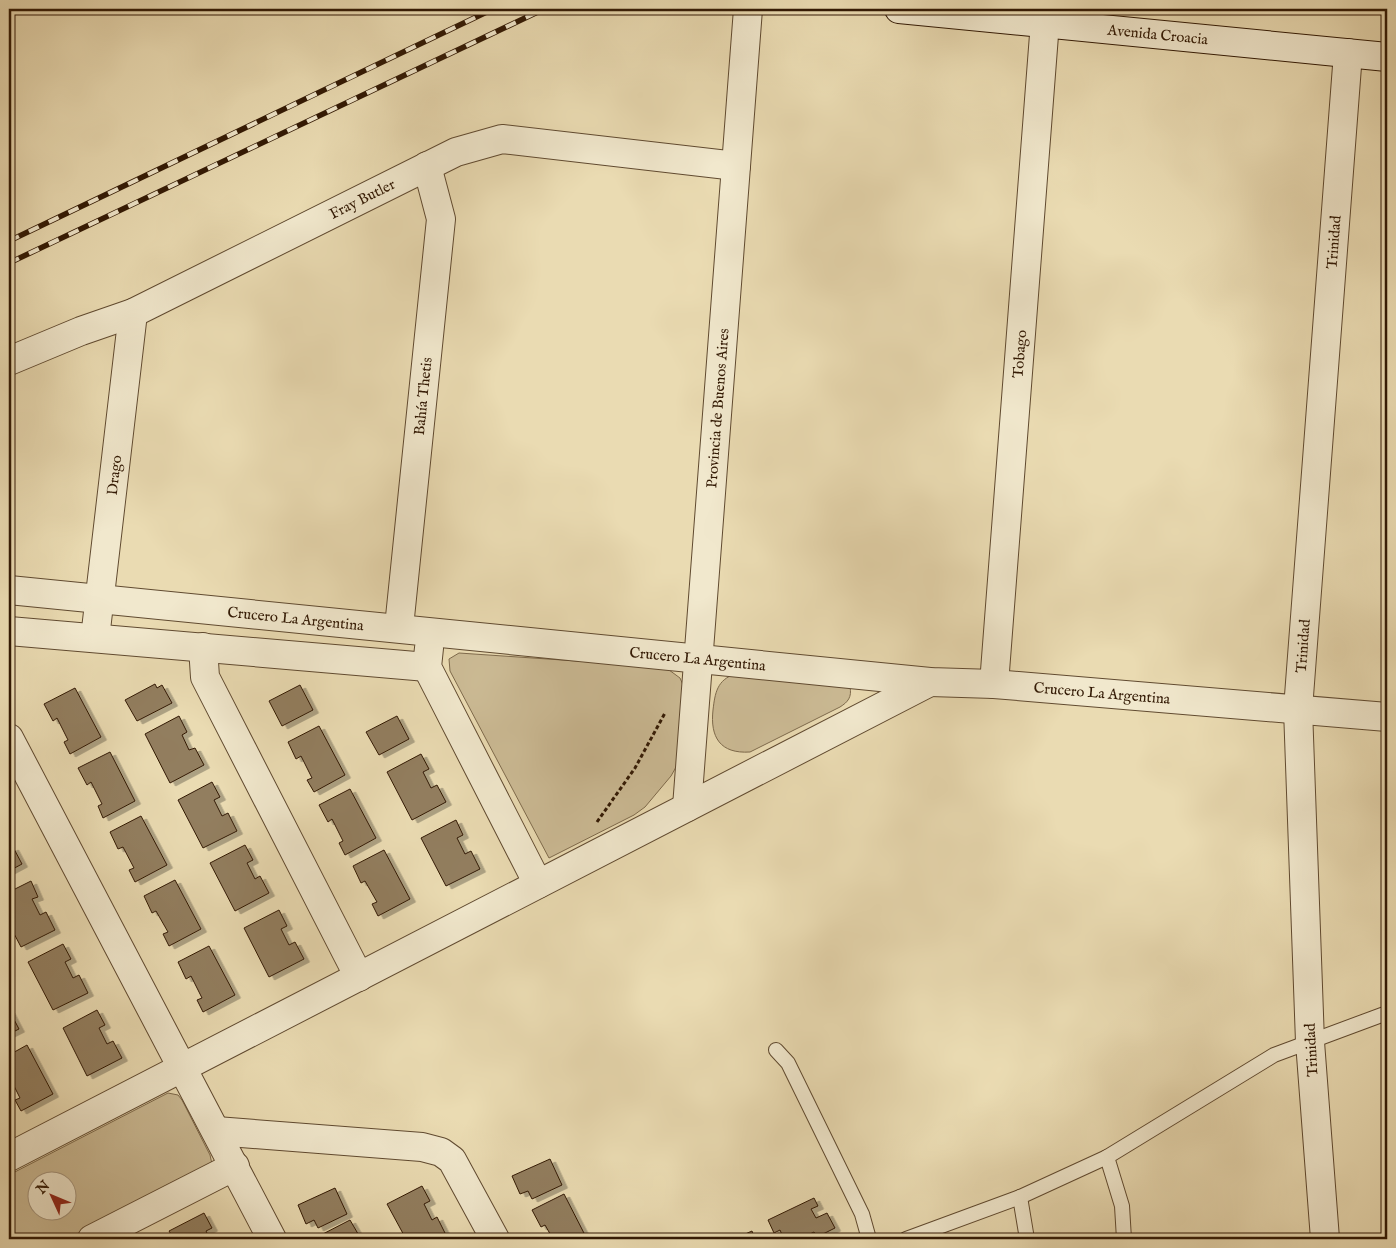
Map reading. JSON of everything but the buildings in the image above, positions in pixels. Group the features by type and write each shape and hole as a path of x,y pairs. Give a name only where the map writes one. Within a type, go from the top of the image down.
{"street":[{"name":"Provincia de Buenos Aires","path":"687,808 748,9"},
{"name":"Avenida Croacia","path":"900,9 1387,57"},
{"name":"Tobago","path":"994,684 1045,22"},
{"name":"Trinidad","path":"1325,1239 1310,1042 1298,709 1348,53"},
{"name":"Fray Butler","path":"9,361 81,331 133,313 456,152 502,139 736,166"},
{"name":"Bahía Thetis","path":"399,627 441,219 427,166"},
{"name":"Drago","path":"95,638 102,598 133,313"},
{"name":"Crucero La Argentina","path":"9,590 399,627 698,660 930,682 994,684 1387,717"},
{"path":"9,631 427,666"},
{"path":"431,631 427,666 538,884"},
{"path":"203,647 205,677 359,977"},
{"path":"9,1157 930,682"},
{"path":"9,738 272,1239"},
{"path":"216,1131 422,1146 441,1152 452,1160 495,1239"},
{"path":"92,1239 234,1166"}],"lane":[{"path":"906,1239 1020,1197 1107,1158 1274,1055 1387,1013"},
{"path":"776,1050 788,1063 862,1214 869,1239"},
{"path":"1107,1158 1122,1206 1124,1239"},
{"path":"1020,1197 1027,1239"}],"path":[{"path":"592,828 652,742 669,706"}],"shaded area":[{"path":"459,653 665,667 680,678 683,685 680,760 671,776 645,807 634,815 549,858 450,671 449,659"},
{"path":"735,674 850,687 850,696 840,707 750,752 740,752 724,747 719,742 715,736 712,720 718,688 724,680"},
{"path":"168,1093 178,1095 210,1155 212,1164 68,1239 9,1239 9,1175"}],"railway":[{"path":"9,241 493,9"},
{"path":"9,263 544,9"}]}
